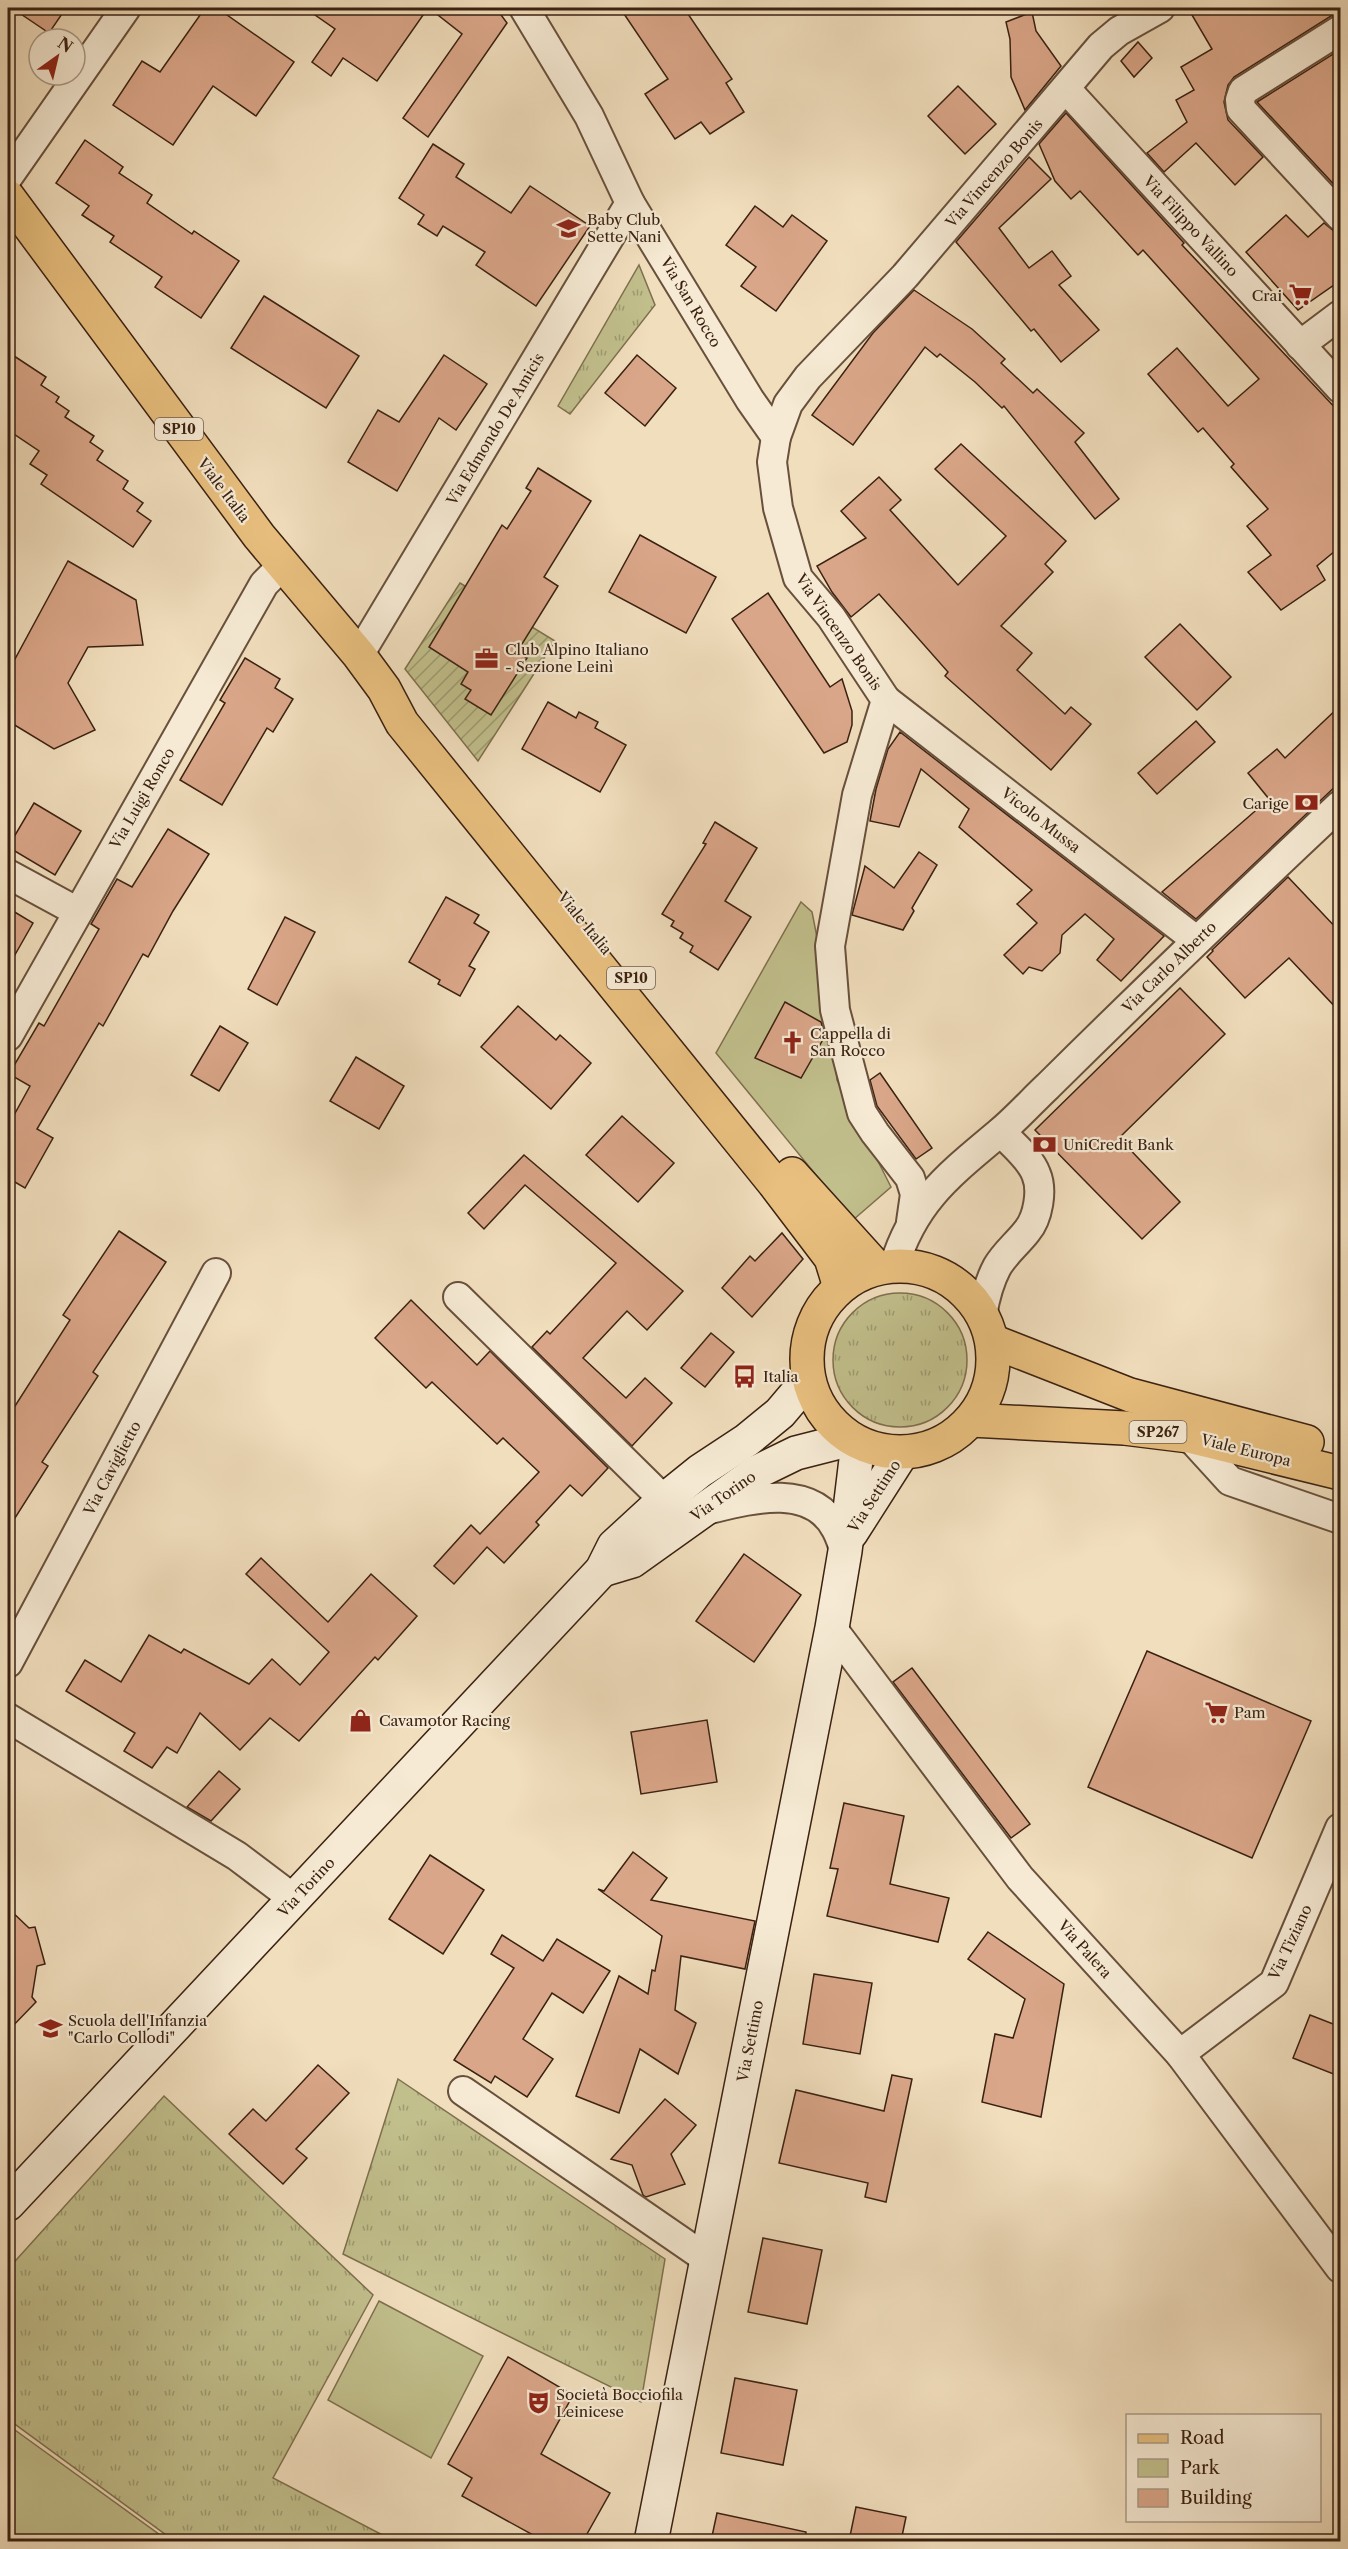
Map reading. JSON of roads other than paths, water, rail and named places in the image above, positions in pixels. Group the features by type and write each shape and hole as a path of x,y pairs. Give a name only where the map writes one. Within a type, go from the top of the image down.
{"main road":[{"name":"Viale Italia","path":"8,197 259,536 359,655 384,689 402,723 831,1258 840,1287"},
{"name":"Viale Italia","path":"384,689 412,712 788,1170 886,1267"},
{"path":"912,1266 945,1278 960,1288 987,1328 993,1369 986,1396 972,1420 952,1437 928,1449 902,1453 855,1441 843,1433 821,1410 808,1380 806,1358 809,1334 821,1308 840,1287 857,1276 886,1267 912,1266"},
{"name":"Viale Europa","path":"987,1328 1130,1395 1341,1451"},
{"name":"Via Torino","path":"8,2204 602,1570 614,1546 664,1500 700,1471 747,1440 780,1413 808,1380"},
{"name":"Viale Europa","path":"972,1420 1124,1428 1189,1436 1341,1473"},
{"name":"Via Torino","path":"602,1570 632,1561 757,1472 796,1453 855,1441"},
{"name":"Via Settimo","path":"651,2541 832,1628 846,1546 855,1441"},
{"name":"Via Settimo","path":"846,1546 902,1453"}],"street":[{"path":"8,177 126,8"},
{"name":"Via San Rocco","path":"524,8 589,116 630,203 750,400 776,437"},
{"name":"Via Vincenzo Bonis","path":"911,1222 915,1194 910,1179 862,1113 836,1010 830,946 857,795 886,700 831,617 798,578 778,508 772,462 776,437 788,404 808,378 905,276 1101,46 1119,31 1160,8"},
{"path":"1341,30 1243,91 1240,99 1241,109 1341,216"},
{"name":"Via Filippo Vallino","path":"1066,89 1341,388"},
{"name":"Via Edmondo De Amicis","path":"359,655 630,203"},
{"path":"1300,345 1341,315"},
{"name":"Via Luigi Ronco","path":"8,1036 264,584 283,565"},
{"name":"Vicolo Mussa","path":"886,700 1196,940"},
{"name":"Via Carlo Alberto","path":"886,1267 911,1222 932,1194 963,1162 1001,1132 1196,940 1341,805"},
{"path":"8,874 78,912"},
{"path":"987,1328 986,1292 997,1267 1010,1248 1028,1230 1039,1197 1037,1176 1030,1162 1001,1132"},
{"name":"Via Caviglietto","path":"8,1663 216,1273"},
{"path":"458,1297 664,1500"},
{"path":"1189,1436 1230,1481 1341,1520"},
{"path":"699,1512 770,1497 791,1499 811,1506 824,1515 836,1528 846,1546"},
{"name":"Via Palera","path":"832,1628 1020,1878 1180,2054 1341,2268"},
{"path":"8,1718 237,1856 294,1899"},
{"name":"Via Tiziano","path":"1180,2054 1274,1983 1341,1828"},
{"path":"463,2091 707,2259"}],"place":[{"name":"Baby Club Sette Nani","path":"569,228"},
{"name":"Crai","path":"1300,295"},
{"name":"Club Alpino Italiano - Sezione Leinì","path":"487,658"},
{"name":"Carige","path":"1307,803"},
{"name":"Cappella di San Rocco","path":"792,1042"},
{"name":"UniCredit Bank","path":"1045,1144"},
{"name":"Italia","path":"745,1376"},
{"name":"Pam","path":"1216,1712"},
{"name":"Cavamotor Racing","path":"361,1720"},
{"name":"Scuola dell'Infanzia \"Carlo Collodi\"","path":"50,2029"},
{"name":"Società Bocciofila Leinicese","path":"538,2403"}]}
